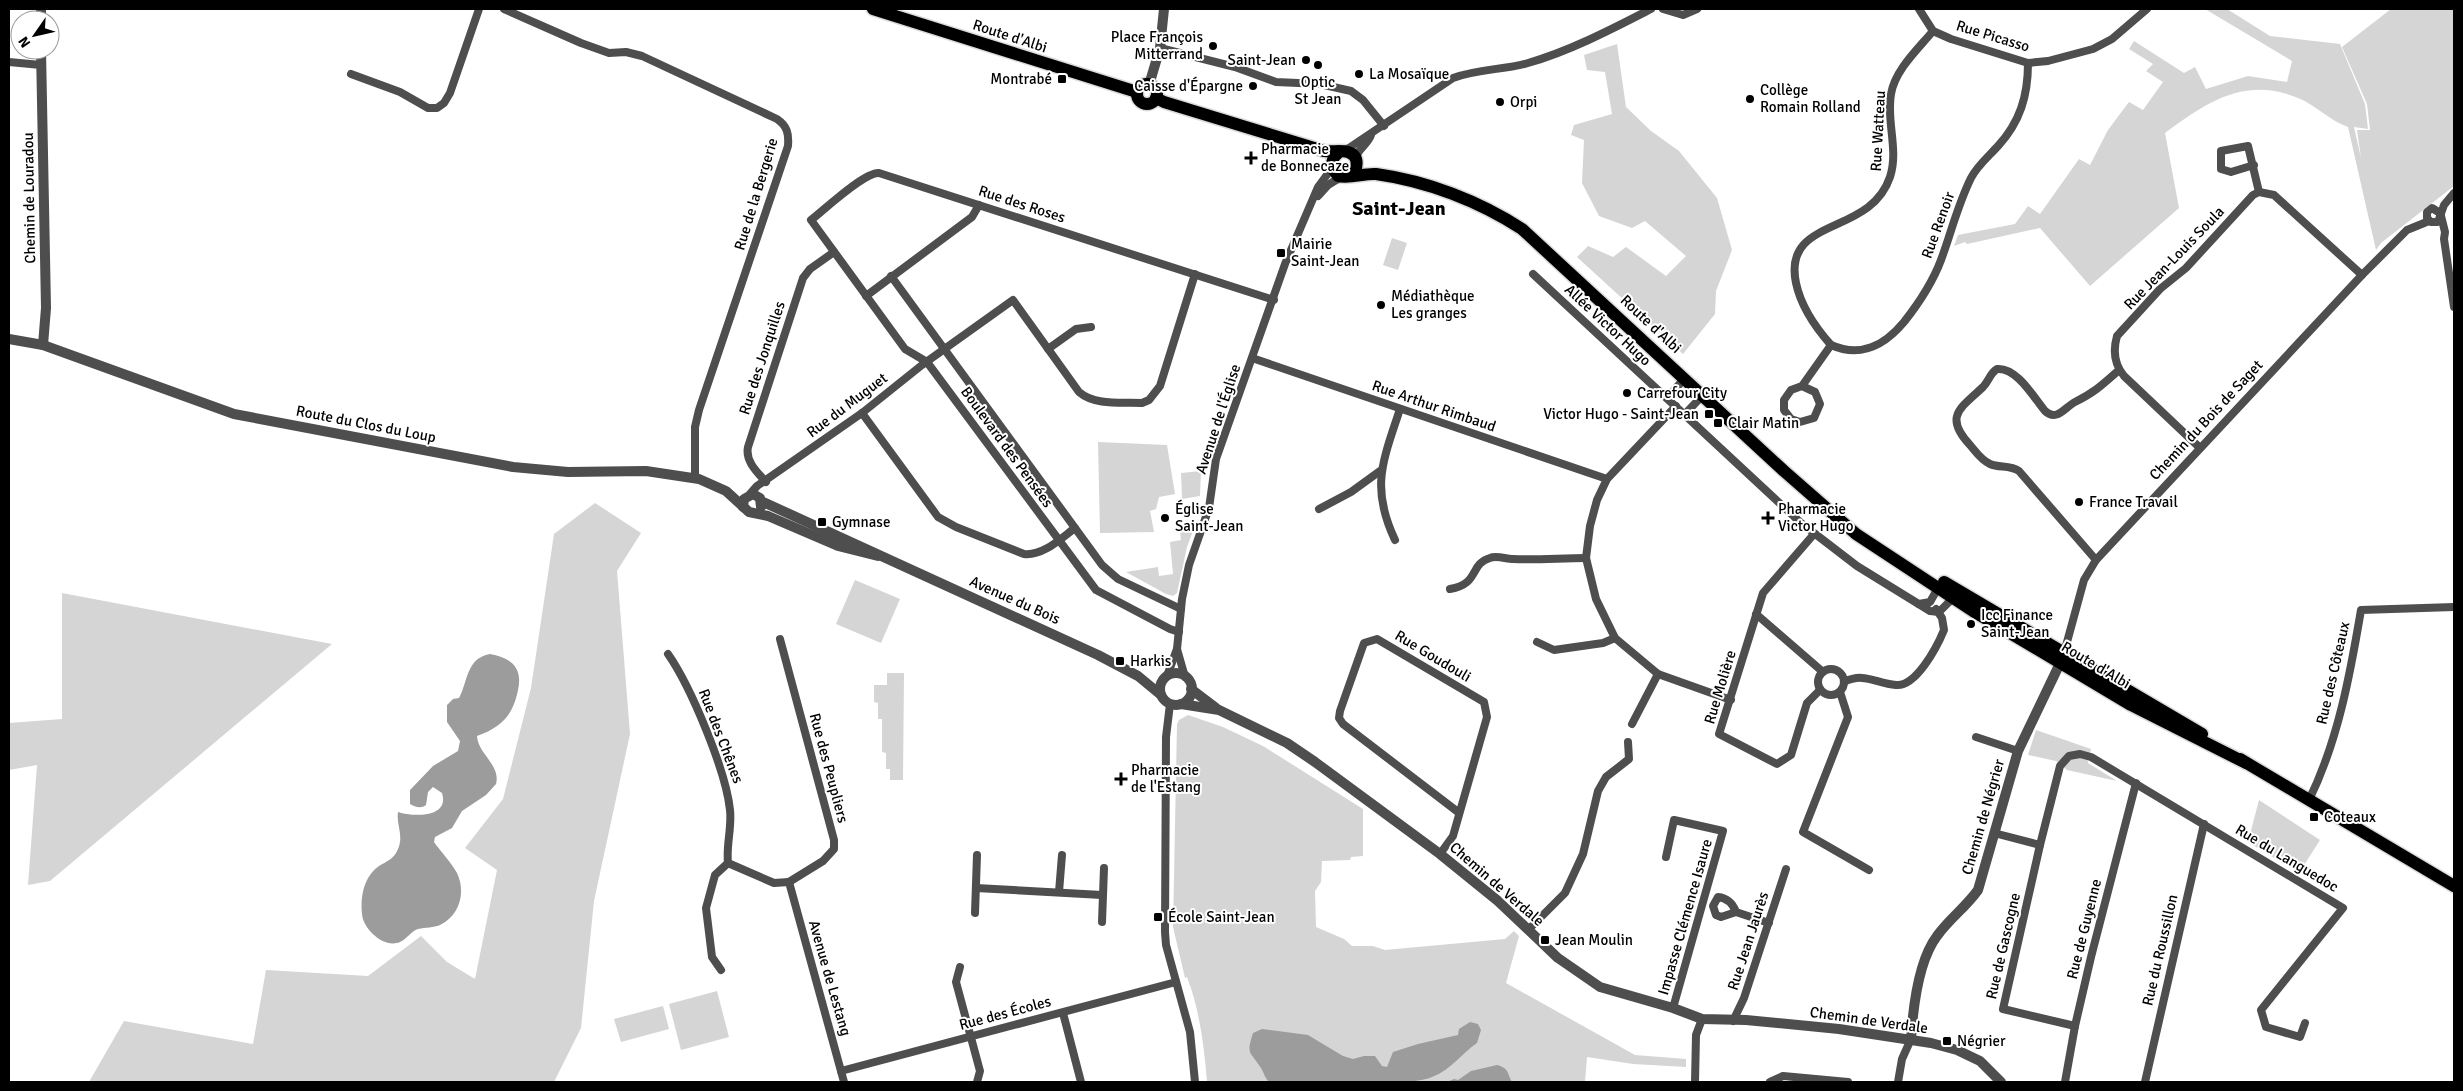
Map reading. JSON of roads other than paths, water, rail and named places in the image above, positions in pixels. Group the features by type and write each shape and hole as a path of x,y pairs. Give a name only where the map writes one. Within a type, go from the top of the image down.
{"main road":[{"name":"Route d'Albi","path":"873,9 1137,92"},
{"path":"1143,85 1150,85 1156,91 1156,98 1152,103 1142,103 1138,99 1137,92 1143,85"},
{"path":"1156,98 1322,159 1339,171 1356,169 1356,159 1351,154 1324,151 1220,120"},
{"path":"1339,171 1334,157 1340,152"},
{"name":"Route d'Albi","path":"1356,159 1424,186"},
{"name":"Route d'Albi","path":"1339,171 1375,174 1469,200 1522,229 1837,517 1943,587 2062,658"},
{"name":"Route d'Albi","path":"1943,587 1953,598 2201,733 2246,763 2454,886"}],"street":[{"path":"351,74 400,92 428,108 437,108 444,103 450,93 478,9"},
{"name":"Rue de la Bergerie","path":"504,9 581,43 609,53 626,52 642,56 777,119 784,124 788,133 788,146 699,410 695,426 697,479"},
{"path":"1150,85 1160,48 1164,9"},
{"path":"1340,152 1384,126 1453,78 1472,72 1514,67 1541,59 1651,9"},
{"path":"1663,9 1683,15 1696,9"},
{"name":"Rue Picasso","path":"1919,9 1932,31 2028,63 2057,59 2093,49 2112,39 2147,9"},
{"name":"Rue Watteau","path":"1832,345 1811,320 1800,298 1793,269 1796,252 1813,236 1863,212 1881,195 1893,167 1891,93 1898,76 1932,31"},
{"path":"1160,48 1235,67 1276,82 1320,84 1351,91 1363,100 1384,126"},
{"name":"Chemin de Louradou","path":"41,60 46,308 43,345"},
{"path":"9,62 41,65"},
{"name":"Rue Renoir","path":"1832,345 1851,351 1870,349 1882,343 1896,331 1923,297 1941,262 1972,176 2011,130 2020,113 2026,98 2028,63"},
{"path":"1356,159 1360,147 1369,140 1370,135"},
{"path":"2254,165 2232,172 2221,169 2221,151 2248,146 2254,165 2259,192 2274,195 2362,275"},
{"name":"Avenue de l'Église","path":"1185,677 1178,649 1181,609 1189,565 1209,508 1216,459 1286,264 1318,187 1339,171"},
{"name":"Avenue de l'Église","path":"1312,204 1339,171"},
{"name":"Rue des Roses","path":"834,252 811,220 874,173 888,175 1274,300"},
{"name":"Rue Jean-Louis Soula","path":"2119,370 2115,352 2117,336 2160,290 2179,275 2253,195 2259,192"},
{"name":"Chemin du Bois de Saget","path":"2062,658 2084,580 2096,560 2199,447 2407,230 2413,221 2430,220 2439,212 2454,192"},
{"path":"866,296 972,217 979,205"},
{"name":"Chemin du Bois de Saget","path":"2430,220 2429,210 2439,212"},
{"path":"2439,212 2445,232 2444,239 2454,307"},
{"path":"2430,220 2444,239"},
{"name":"Boulevard des Pensées","path":"834,252 905,349 928,362 1096,590 1179,632"},
{"name":"Rue des Jonquilles","path":"766,482 751,464 746,452 803,278 810,269 834,252"},
{"path":"1091,327 1076,329 1048,349 1079,392 1086,398 1095,400 1142,403 1149,400 1160,386 1195,274"},
{"name":"Allée Victor Hugo","path":"1534,274 1814,534 1870,576 1930,611 1939,612"},
{"name":"Boulevard des Pensées","path":"891,276 1102,565 1114,576 1181,609"},
{"name":"Rue du Muguet","path":"754,497 766,482 1013,300 1048,349"},
{"name":"Route du Clos du Loup","path":"9,339 43,345 234,414 513,467 568,472 646,471 697,479 726,491 754,497"},
{"path":"1802,386 1815,392 1820,404 1814,418 1800,422 1791,419 1784,410 1784,400 1791,390 1802,386 1832,345"},
{"name":"Rue Arthur Rimbaud","path":"1252,358 1607,479"},
{"path":"2096,560 2020,471 2012,467 1989,464 1981,458 1958,430 1956,413 1962,405 1986,383 1997,368 2009,370 2045,412 2049,415 2055,415 2095,392 2119,370 2199,447"},
{"path":"1667,398 1685,378"},
{"path":"1685,414 1703,395"},
{"path":"1676,406 1607,479 1594,508 1586,558 1596,599 1615,638 1658,674 1731,700"},
{"path":"1395,540 1385,516 1380,471 1400,409"},
{"path":"862,413 930,507 944,522 1024,554 1040,552 1075,528"},
{"path":"1319,509 1351,492 1380,471"},
{"name":"Route du Clos du Loup","path":"726,491 743,507"},
{"path":"754,497 760,507 756,512 749,512 743,507 743,502 754,497"},
{"name":"Avenue du Bois","path":"754,497 878,556 1068,641 1138,676 1161,695"},
{"name":"Avenue du Bois","path":"756,512 838,546 878,556"},
{"name":"Rue Molière","path":"1814,534 1768,584 1756,614 1719,734 1777,764 1792,755 1807,703 1820,690"},
{"path":"1450,589 1463,587 1470,581 1480,562 1492,557 1512,559 1586,558"},
{"path":"1919,604 1930,602 1943,587"},
{"path":"1939,612 1953,598"},
{"path":"1869,870 1803,832 1848,717 1840,692 1844,682 1856,676 1897,685 1908,683 1916,676 1944,630 1939,612 1930,602"},
{"name":"Rue des Côteaux","path":"2309,800 2319,783 2340,714 2361,610 2454,607"},
{"path":"1756,614 1823,672 1837,671 1844,682"},
{"name":"Rue des Peupliers","path":"780,638 834,840 834,850 823,861 789,882"},
{"path":"1537,642 1554,650 1602,643 1615,638"},
{"name":"Rue Goudouli","path":"1440,854 1453,836 1458,812 1487,717 1484,702 1378,639 1364,643 1339,718 1343,724 1458,812"},
{"name":"Avenue de l'Église","path":"1166,677 1178,649"},
{"name":"Rue des Chênes","path":"668,654 681,673 728,794 731,830 726,847 728,863"},
{"name":"Chemin de Négrier","path":"1911,1039 1917,992 1928,950 1937,935 1965,907 1978,890 2018,751 2062,658"},
{"path":"1823,672 1818,680 1820,690 1832,696 1840,692"},
{"path":"1173,674 1185,677 1191,689 1190,697 1181,704 1170,704 1161,695 1160,686 1166,677 1173,674"},
{"path":"1632,724 1658,674"},
{"name":"Avenue du Bois","path":"1138,676 1166,677"},
{"name":"Chemin de Verdale","path":"1191,689 1219,710 1287,743 1440,854 1498,901 1570,968 1600,987 1673,1008 1702,1020 1839,1029 1911,1039 1968,1054 1989,1068 2001,1082"},
{"path":"1170,704 1166,737 1165,932 1166,945 1190,1032 1195,1082"},
{"name":"Chemin de Verdale","path":"1181,704 1219,710"},
{"path":"1976,737 2018,751"},
{"path":"1528,930 1565,893 1583,854 1598,791 1606,777 1629,759 1628,742"},
{"name":"Rue du Languedoc","path":"2068,756 2080,754 2091,757 2343,908 2260,1010 2266,1027 2300,1038 2304,1023"},
{"name":"Rue de Gascogne","path":"2068,756 2060,766 2002,1009 2075,1026"},
{"name":"Rue de Guyenne","path":"2066,1082 2075,1026 2136,783"},
{"name":"Impasse Clémence Isaure","path":"1666,857 1674,820 1723,831 1673,1008"},
{"name":"Rue du Roussillon","path":"2145,1082 2204,824"},
{"path":"1994,833 2040,845"},
{"path":"975,913 977,855"},
{"path":"1059,892 1062,855"},
{"path":"721,970 712,957 706,908 715,875 728,863 774,883 789,882"},
{"path":"1102,922 1104,868"},
{"name":"Rue Jean Jaurès","path":"1733,1021 1744,998 1786,869"},
{"name":"Avenue de Lestang","path":"789,882 844,1082"},
{"path":"976,888 1102,895"},
{"path":"1736,912 1769,923"},
{"path":"960,967 956,982 980,1071 977,1082"},
{"name":"Rue des Écoles","path":"841,1071 1176,982"},
{"path":"1062,1013 1081,1082"},
{"path":"1695,1082 1696,1035 1702,1020"},
{"path":"1898,1082 1902,1059 1911,1039"},
{"path":"1770,1082 1783,1076 1848,1082"}],"place":[{"name":"Place François Mitterrand","path":"1213,46"},
{"name":"Saint-Jean","path":"1306,60"},
{"name":"Optic St Jean","path":"1318,65"},
{"name":"La Mosaïque","path":"1359,74"},
{"name":"Montrabé","path":"1062,79"},
{"name":"Caisse d'Épargne","path":"1253,86"},
{"name":"Collège Romain Rolland","path":"1750,99"},
{"name":"Orpi","path":"1500,102"},
{"name":"Pharmacie de Bonnecaze","path":"1251,158"},
{"name":"Mairie Saint-Jean","path":"1281,253"},
{"name":"Médiathèque Les granges","path":"1381,305"},
{"name":"Carrefour City","path":"1627,393"},
{"name":"Victor Hugo - Saint-Jean","path":"1709,414"},
{"name":"Clair Matin","path":"1718,423"},
{"name":"France Travail","path":"2079,502"},
{"name":"Église Saint-Jean","path":"1165,518"},
{"name":"Pharmacie Victor Hugo","path":"1768,518"},
{"name":"Gymnase","path":"822,522"},
{"name":"Icc Finance Saint-Jean","path":"1971,624"},
{"name":"Harkis","path":"1120,661"},
{"name":"Pharmacie de l'Estang","path":"1121,779"},
{"name":"Coteaux","path":"2314,817"},
{"name":"École Saint-Jean","path":"1158,917"},
{"name":"Jean Moulin","path":"1545,940"},
{"name":"Négrier","path":"1947,1041"}],"district":[{"name":"Saint-Jean","path":"1399,208"}]}
